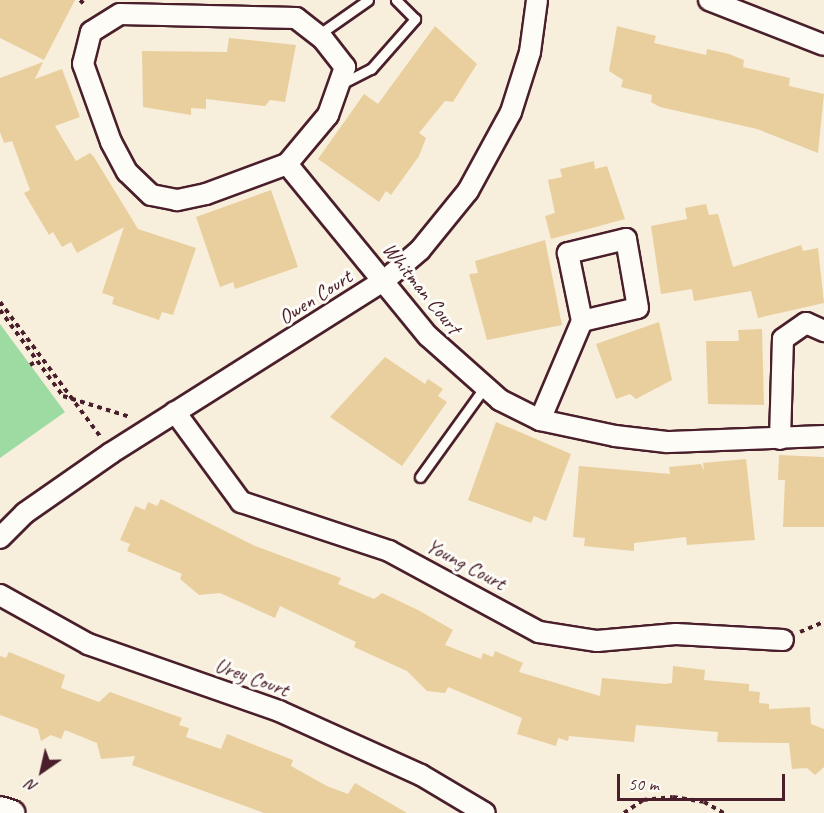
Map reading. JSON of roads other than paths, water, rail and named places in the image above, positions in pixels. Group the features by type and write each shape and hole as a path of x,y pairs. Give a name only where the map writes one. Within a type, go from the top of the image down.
{"street":[{"name":"Owen Court","path":"0,538 25,513 111,453 385,280 446,220 489,156 511,112 530,52 537,0"},
{"path":"709,0 824,45"},
{"path":"120,14 296,18 317,35 345,67 339,86 328,115 286,164 206,194 177,200 151,195 127,172 111,142 83,64 91,32 120,14"},
{"name":"Whitman Court","path":"286,164 385,280 428,336 484,388 540,420 667,442 824,436"},
{"path":"540,420 582,321 568,253 626,239 638,308 582,321"},
{"path":"780,439 783,339 807,323 824,331"},
{"name":"Young Court","path":"175,412 241,502 389,551 538,632 597,641 676,634 783,640"},
{"name":"Urey Court","path":"0,595 88,644 279,711 421,775 485,813"},
{"path":"0,809 12,813"}],"lane":[{"path":"317,35 368,0"},
{"path":"339,86 371,69 415,19 396,0"},
{"path":"420,477 484,388"}]}
